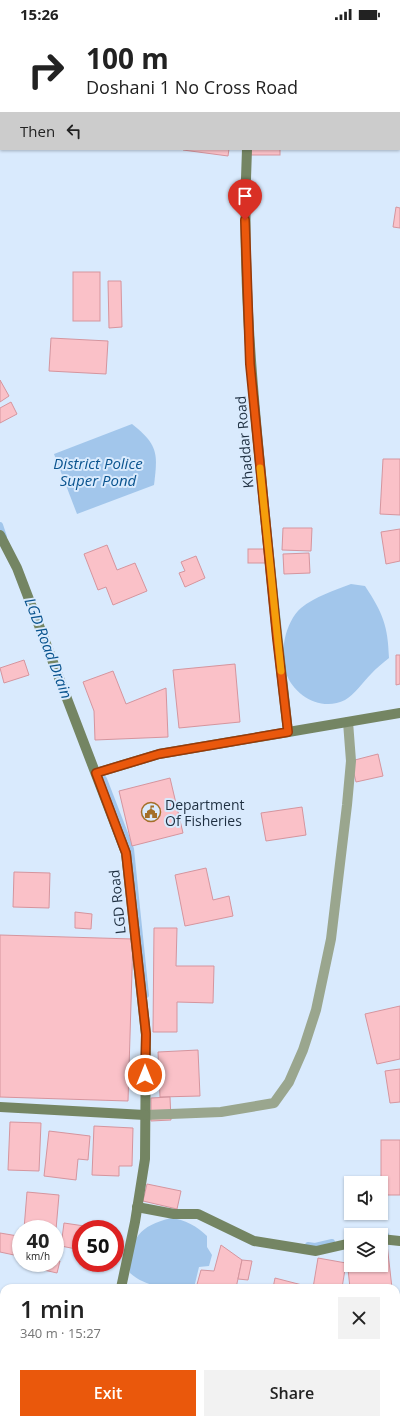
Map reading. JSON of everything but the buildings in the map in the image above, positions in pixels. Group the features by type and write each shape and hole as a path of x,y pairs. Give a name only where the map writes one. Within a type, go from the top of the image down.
{"street":[{"name":"Khaddar Road","path":"247,150 245,204 250,364 277,638 288,732"},
{"name":"LGD Road","path":"0,535 17,568 126,853 146,1034 145,1158 123,1284"},
{"path":"96,773 159,754 400,713"},
{"path":"0,1107 145,1116 221,1112 274,1103 289,1082 303,1050 316,1010 331,939 351,761 348,722"},
{"path":"137,1207 174,1214 198,1214 254,1241 316,1251 344,1245"},
{"path":"388,1240 400,1241"}],"water":[{"name":"District Police Super Pond","path":"132,424 147,438 154,450 156,465 154,485 77,514 54,454"},
{"path":"351,584 365,586 376,604 386,628 389,658 345,700 327,704 318,703 310,700 295,689 286,673 283,648 287,630 295,614 301,608 319,597"},
{"path":"171,1218 181,1220 190,1224 207,1236 207,1247 212,1255 209,1266 199,1267 195,1284 149,1284 130,1273 131,1252 138,1236 143,1230 160,1221"}],"waterway":[{"name":"LGD Road Drain","path":"0,525 4,537"},
{"path":"104,779 131,849 146,995"},
{"path":"308,1245 315,1246 332,1242"}],"slow traffic":[{"path":"260,468 281,671"}],"place":[{"name":"Department Of Fisheries","path":"151,812"}],"route":[{"path":"145,1075 146,1034 126,853 96,773 159,754 288,732 277,638 250,364 245,220"}]}
